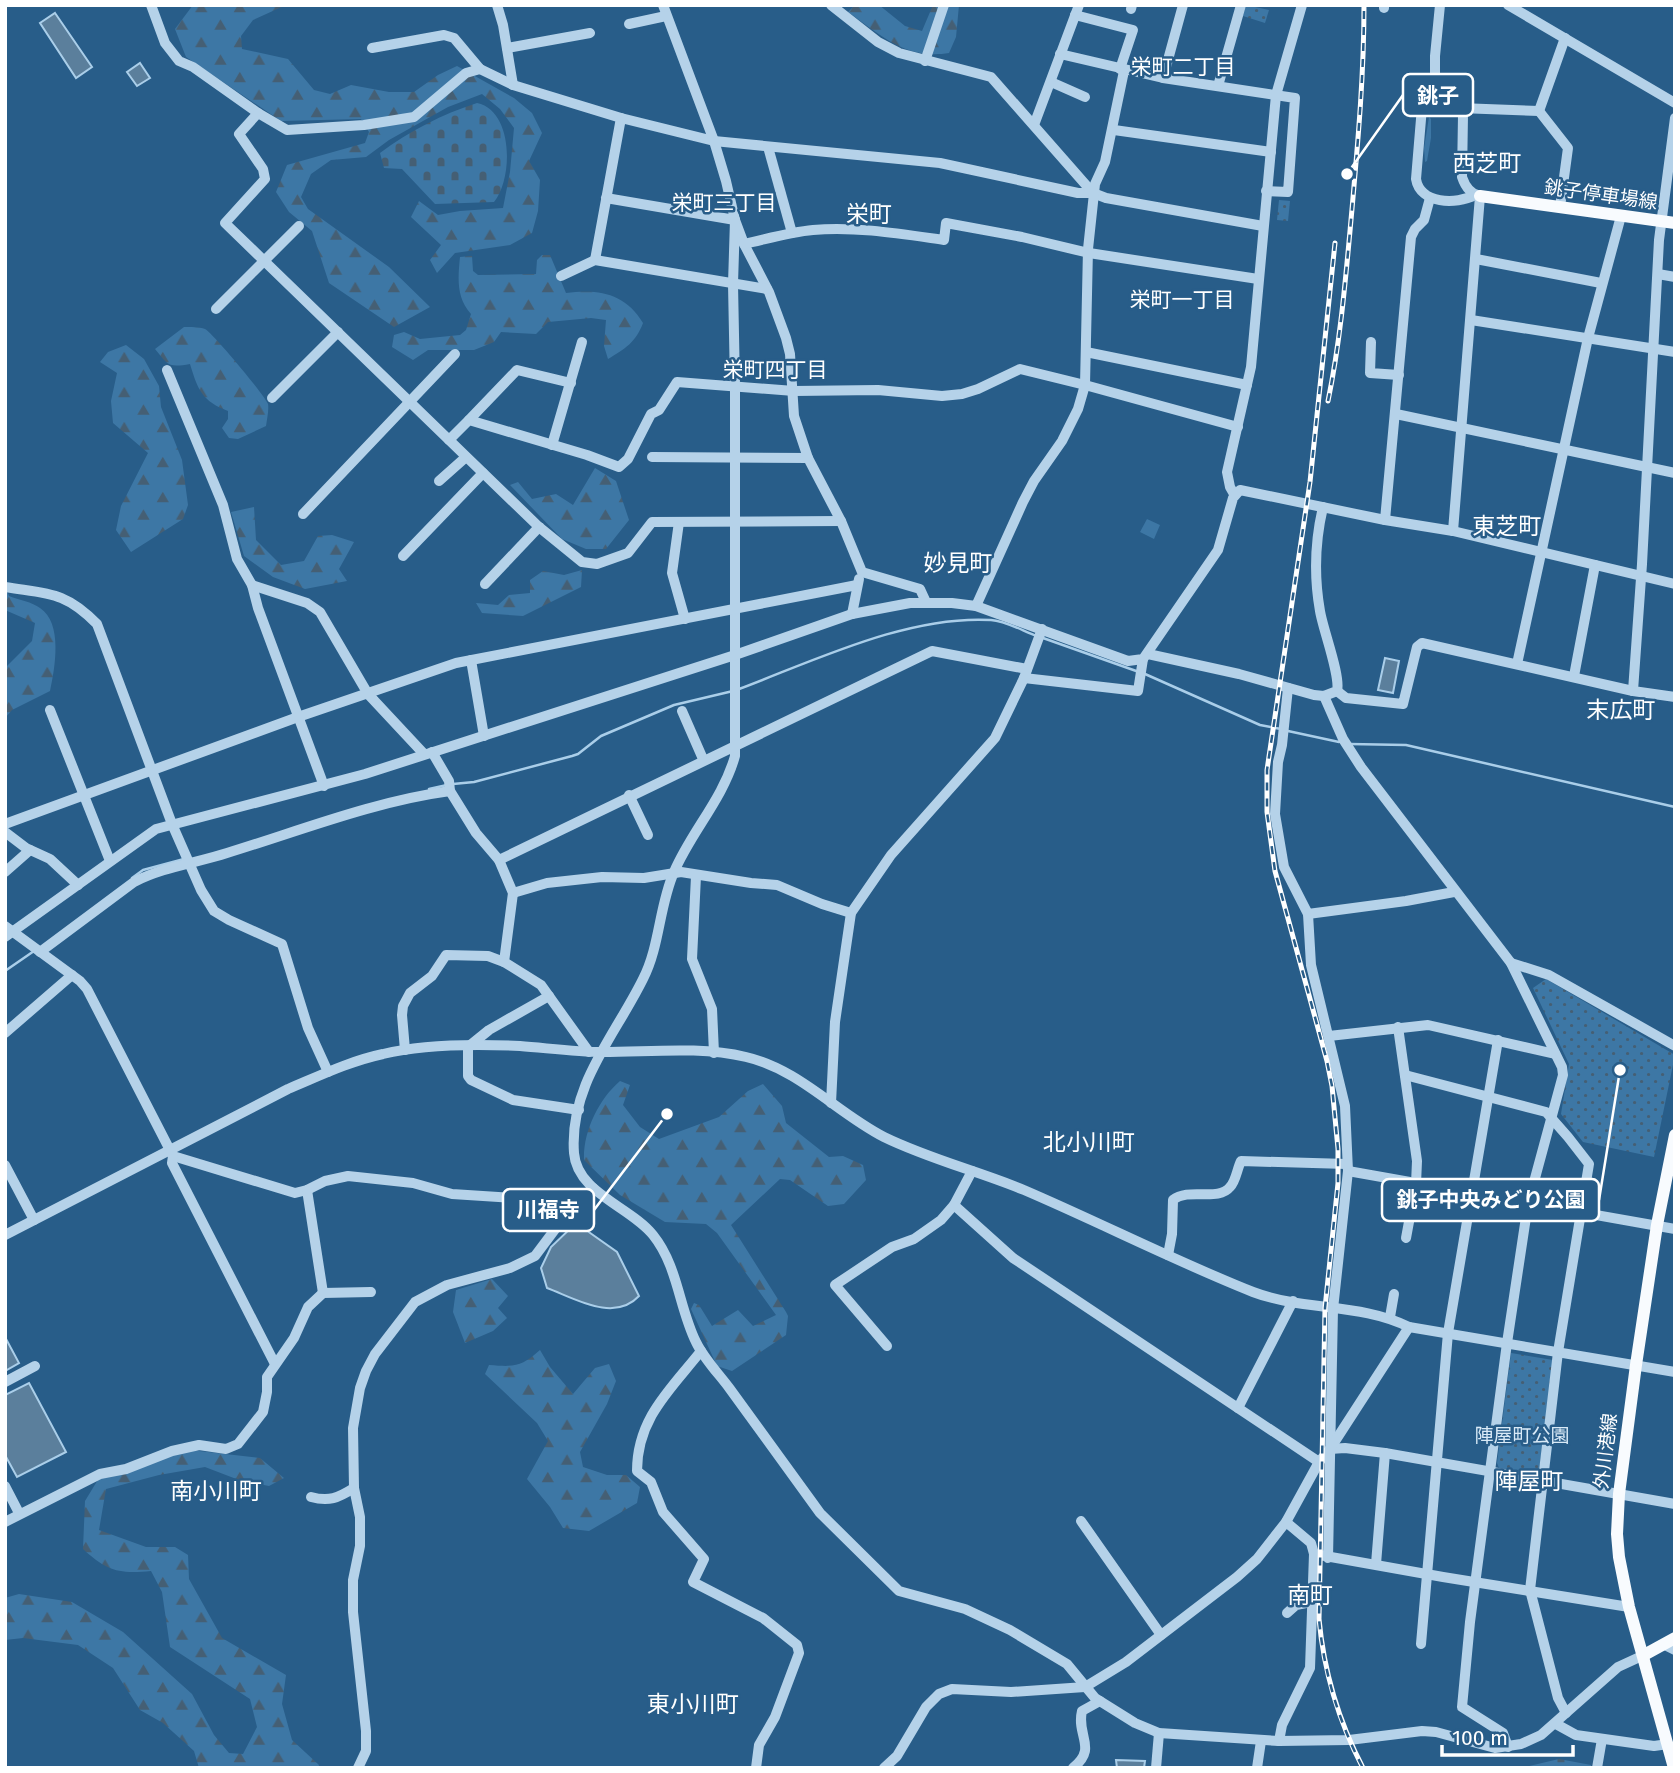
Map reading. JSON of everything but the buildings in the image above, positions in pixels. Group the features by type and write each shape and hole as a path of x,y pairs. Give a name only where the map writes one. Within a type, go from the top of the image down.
{"main road":[{"name":"銚子停車場線","path":"1478,195 1668,223"},
{"name":"外川港線","path":"1674,1768 1629,1607 1617,1534 1619,1493 1636,1365 1657,1225 1675,1135"},
{"path":"1644,1655 1671,1644"}],"street":[{"path":"150,5 165,43 179,61 193,67 287,130 364,125 414,117 466,73 480,69"},
{"path":"497,5 513,85"},
{"path":"831,5 878,42 900,53 991,77 1093,193"},
{"path":"925,61 944,5"},
{"path":"1163,78 1183,5"},
{"path":"1218,86 1241,5"},
{"path":"1234,494 1227,472 1251,367 1276,96 1302,5"},
{"path":"1440,5 1435,78 1459,108 1464,121 1460,169 1465,186 1478,195"},
{"path":"1508,5 1675,103"},
{"path":"629,24 664,10 714,141 735,220 786,338 794,391 794,416 808,458 841,521 862,572 852,614"},
{"path":"976,606 1023,502 1062,441 1078,410 1084,385 1093,193 1114,130 1122,70 1133,30 1077,10 1034,125"},
{"path":"507,48 590,33"},
{"path":"372,47 444,34 454,38 480,69 513,85 621,118 714,141 940,163 1078,193 1093,193 1106,198 1263,226"},
{"path":"1539,111 1565,38"},
{"path":"1060,54 1163,78 1296,98 1288,192 1266,191"},
{"path":"1435,78 1423,95 1417,187 1430,198 1466,200 1478,195"},
{"path":"1051,82 1085,97"},
{"path":"1459,108 1539,111 1568,148 1560,207"},
{"path":"258,113 239,134 263,169 265,179 225,223 539,527 582,562 597,564 628,552 652,522 841,521"},
{"path":"595,260 621,118"},
{"path":"1633,691 1642,577 1658,274 1668,223 1675,118"},
{"path":"1114,130 1271,152"},
{"path":"768,147 792,233"},
{"path":"1453,531 1476,259 1478,195"},
{"path":"606,198 735,220"},
{"path":"1385,520 1411,237 1424,220 1430,198"},
{"path":"1517,664 1588,338 1621,216"},
{"path":"735,220 735,744 732,767 721,792 673,873 645,976 595,1052 583,1087 579,1110 574,1155 580,1171 593,1188 631,1215 653,1236 665,1255 701,1351 820,1513 899,1591 965,1609 990,1620 1067,1664 1100,1701 1135,1723 1159,1733 1261,1741 1349,1740 1422,1731 1495,1748 1508,1747 1531,1741 1556,1724 1618,1667 1644,1655"},
{"path":"744,244 821,229 899,233 944,240 947,223 1089,253 1258,279"},
{"path":"216,309 299,226"},
{"path":"1476,259 1601,283"},
{"path":"562,276 595,260 767,289"},
{"path":"1658,274 1675,277"},
{"path":"1471,320 1675,352"},
{"path":"272,398 338,332"},
{"path":"552,445 582,342"},
{"path":"1371,342 1370,373 1399,375"},
{"path":"1086,352 1247,384"},
{"path":"303,514 455,354"},
{"path":"468,420 619,467 628,459 652,414 659,410 677,382 794,391 878,390 942,396 978,389 1020,369 1238,427"},
{"path":"167,370 223,505 237,559 252,584 258,608 324,786"},
{"path":"449,440 517,370 571,383"},
{"path":"1396,414 1675,473"},
{"path":"439,481 466,457"},
{"path":"652,457 808,458"},
{"path":"403,556 483,473"},
{"path":"499,860 703,759 932,651 1026,673 1138,691 1145,657 1218,550 1234,494 1240,490 1453,531 1675,584"},
{"path":"1323,507 1317,550 1317,586 1325,636 1338,678 1337,691"},
{"path":"679,522 672,573 685,619"},
{"path":"485,584 539,527"},
{"path":"1574,676 1595,565"},
{"path":"862,572 920,589 926,602"},
{"path":"252,584 307,603 320,612 368,694 428,753 449,781 450,791 476,833 499,860 513,893 504,962"},
{"path":"5,824 298,717 456,663 857,585"},
{"path":"5,587 67,598 80,606 97,624 189,865 214,911 282,944 309,1028 328,1072"},
{"path":"275,1364 87,989 72,975 8,932 149,833 172,824 324,786 735,655 852,614 926,602 976,606 1128,661 1145,657 1239,674 1324,696 1337,691"},
{"path":"831,1103 835,1021 851,913 891,855 995,738 1026,673 1042,629"},
{"path":"1337,691 1346,698 1403,704 1418,647 1422,643 1633,691 1675,697"},
{"path":"471,660 484,736"},
{"path":"1288,688 1278,762 1275,814 1284,867 1308,914 1311,965 1345,1106 1348,1168 1333,1309 1328,1558"},
{"path":"1324,696 1351,753 1454,892 1511,963 1562,1067 1563,1075 1528,1204 1470,1622 1462,1707 1503,1733 1508,1747"},
{"path":"50,710 110,861"},
{"path":"682,711 703,759"},
{"path":"40,952 134,882 160,871 189,865 371,809 450,791"},
{"path":"629,795 648,835"},
{"path":"5,832 30,850 50,859 78,885"},
{"path":"5,872 30,850"},
{"path":"513,893 547,883 673,873 777,885 851,913"},
{"path":"696,876 692,959 712,1009 714,1053"},
{"path":"1308,914 1454,892"},
{"path":"405,1050 403,1006 410,993 432,976 446,955 488,956 504,962 541,985 595,1052"},
{"path":"1511,963 1549,975 1675,1046"},
{"path":"5,1033 72,975"},
{"path":"468,1046 549,996"},
{"path":"1329,1036 1428,1025 1555,1054"},
{"path":"1398,1027 1417,1161 1416,1184 1406,1238"},
{"path":"1421,1644 1448,1333 1497,1040"},
{"path":"468,1046 468,1076 471,1080 513,1100 579,1110"},
{"path":"5,1234 171,1153 288,1089 373,1057 405,1050 468,1046 517,1046 595,1052 714,1053 746,1057 769,1065 803,1083 858,1123 888,1139 1023,1190 1252,1292 1333,1309 1390,1317 1409,1326 1675,1372"},
{"path":"1405,1075 1546,1112 1589,1164 1558,1352 1530,1590 1558,1698 1566,1713"},
{"path":"171,1153 295,1193 337,1177 379,1179 413,1183 452,1194 515,1198 568,1212"},
{"path":"1168,1255 1172,1234 1172,1200 1180,1194 1220,1194 1230,1187 1241,1161 1348,1168 1416,1184 1675,1228"},
{"path":"5,1165 34,1220"},
{"path":"887,1346 835,1285 892,1247 915,1239 941,1220 954,1205 972,1171"},
{"path":"358,1768 366,1751 353,1612 353,1580 360,1546 360,1517 354,1488 353,1427 360,1388 375,1353 415,1302 437,1289 510,1268 536,1256 568,1212 593,1188"},
{"path":"307,1190 323,1293"},
{"path":"954,1205 1013,1258 1319,1462"},
{"path":"5,1522 100,1474 126,1469 172,1451 199,1445 226,1449 238,1444 262,1412 267,1392 267,1377 294,1338 308,1307 323,1293 371,1292"},
{"path":"1390,1317 1394,1294"},
{"path":"1238,1408 1293,1301"},
{"path":"884,1768 897,1756 926,1707 939,1695 952,1689 1011,1692 1085,1687 1126,1662 1237,1577 1257,1559 1286,1522 1319,1462 1409,1326"},
{"path":"701,1351 649,1417 642,1436 637,1471 651,1482 663,1512 704,1559 692,1582 763,1618 797,1645 799,1653 780,1705 759,1745 756,1768"},
{"path":"5,1382 35,1366"},
{"path":"1330,1449 1345,1448 1437,1461 1675,1504"},
{"path":"1376,1564 1385,1453"},
{"path":"5,1486 19,1513"},
{"path":"311,1497 326,1501 339,1498 354,1488"},
{"path":"1081,1521 1161,1635"},
{"path":"1279,1741 1282,1726 1310,1668 1314,1554 1311,1543 1286,1522"},
{"path":"1314,1554 1426,1575 1629,1607"},
{"path":"1287,1613 1296,1605 1311,1602"},
{"path":"1073,1768 1083,1760 1087,1747 1079,1723 1082,1711 1100,1701"},
{"path":"1556,1724 1576,1734 1671,1751"},
{"path":"1156,1768 1159,1733"},
{"path":"1597,1768 1602,1739"},
{"path":"1257,1768 1261,1741"}],"green space":[{"path":"193,5 286,5 253,20 241,36 242,49 288,59 314,90 330,94 351,85 389,92 414,92 438,75 457,66 514,98 532,113 542,133 529,161 540,180 538,211 532,233 510,245 455,253 437,273 430,260 441,245 411,217 419,201 438,215 503,208 514,128 500,109 482,94 448,107 389,140 366,157 331,160 311,174 301,197 308,209 389,267 430,307 394,327 329,283 312,231 289,212 276,192 287,165 365,143 369,132 361,119 281,121 186,57 175,29"},
{"path":"855,5 879,5 905,26 922,31 933,5 959,5 956,37 949,53 919,53 906,49 883,37 848,12"},
{"path":"1246,5 1269,10 1265,23 1243,16"},
{"path":"1431,97 1441,97 1454,117 1450,117 1444,108 1428,107"},
{"path":"477,103 489,109 504,132 507,163 505,178 494,202 435,204 402,169 384,168 380,153 391,145 427,124"},
{"path":"1429,117 1431,138 1425,162 1424,148"},
{"path":"1279,200 1290,201 1288,221 1277,220"},
{"path":"542,255 550,255 566,293 610,295 636,313 643,323 637,335 620,352 608,359 604,346 606,320 591,318 548,322 536,334 501,332 494,342 474,350 428,350 413,360 392,347 394,335 404,332 420,339 460,335 466,330 471,314 460,294 460,257 472,256 473,271 478,275 536,274 537,260"},
{"path":"184,327 205,329 238,365 268,404 266,426 238,439 229,438 222,428 228,419 228,411 202,394 190,364 173,365 159,354 155,349"},
{"path":"126,345 144,359 159,386 161,407 182,460 188,505 183,519 131,552 116,530 121,506 148,453 113,423 111,401 117,373 100,362 108,352"},
{"path":"595,468 616,481 629,520 606,549 586,549 562,539 510,485 518,482 532,499 556,494 573,505"},
{"path":"254,507 256,540 281,565 304,561 318,536 332,535 354,542 339,569 347,581 305,589 273,577 244,556 231,512"},
{"path":"1147,519 1160,525 1154,539 1140,532"},
{"path":"582,570 581,587 523,616 482,613 476,603 498,605 509,595 530,593 530,580 543,571 564,575"},
{"path":"5,585 9,596 37,606 47,615 52,624 56,646 50,691 12,710 5,718 5,668 32,641 35,623 5,610"},
{"path":"1546,979 1675,1055 1654,1157 1583,1142 1561,1114 1569,1064 1533,988"},
{"path":"620,1081 630,1085 623,1105 640,1127 659,1139 719,1117 748,1091 763,1084 782,1106 786,1123 829,1157 843,1156 863,1165 866,1180 844,1204 828,1206 790,1180 780,1179 731,1225 788,1316 786,1335 732,1371 717,1366 691,1309 694,1303 699,1305 712,1326 738,1310 753,1326 776,1315 717,1233 706,1224 665,1222 620,1195 584,1160 586,1138 594,1116 605,1097"},
{"path":"492,1279 508,1296 498,1308 507,1318 493,1331 465,1343 453,1312 456,1290"},
{"path":"540,1350 550,1367 573,1394 595,1368 609,1364 616,1381 607,1404 580,1452 583,1467 607,1475 626,1475 640,1487 637,1503 589,1531 563,1528 527,1479 548,1441 537,1423 485,1374 489,1365 517,1365"},
{"name":"陣屋町公園","path":"1511,1353 1553,1360 1539,1471 1536,1474 1499,1468 1497,1463"},
{"path":"190,1450 260,1458 284,1478 269,1486 239,1480 205,1467 159,1475 106,1489 99,1530 146,1547 175,1547 188,1555 189,1579 222,1638 286,1675 282,1704 292,1740 319,1765 318,1768 199,1768 194,1751 163,1723 140,1710 113,1668 78,1645 23,1638 5,1640 5,1598 19,1594 72,1602 123,1632 192,1694 214,1735 229,1753 243,1754 257,1727 250,1699 170,1647 162,1592 151,1571 130,1572 114,1569 99,1562 83,1549 85,1501 99,1478"},
{"path":"1559,1759 1591,1765 1591,1768 1521,1768"}],"shaded area":[{"path":"55,13 92,67 76,78 40,23"},
{"path":"140,63 150,78 137,86 127,72"},
{"path":"1385,658 1399,661 1393,693 1378,690"},
{"path":"576,1223 617,1252 639,1296 629,1304 618,1308 594,1306 547,1288 541,1268 551,1247"},
{"path":"5,1337 19,1363 5,1371"},
{"path":"29,1383 66,1452 17,1477 5,1455 5,1395"},
{"path":"1116,1760 1145,1761 1144,1768 1117,1768"}],"waterway":[{"path":"739,689 863,642 927,625 960,620 991,620 1037,636"},
{"path":"1043,638 1139,672"},
{"path":"1145,674 1260,725 1281,729"},
{"path":"453,784 474,782 572,756 601,736 674,705 733,691"},
{"path":"1288,731 1339,742"},
{"path":"1349,744 1406,745 1675,807"},
{"path":"429,789 447,785"},
{"path":"132,878 143,870 184,859"},
{"path":"5,971 34,951"}],"railway":[{"path":"1328,401 1340,330 1352,209 1362,82 1364,5"},
{"path":"1335,243 1310,482 1267,770 1267,812 1275,871 1332,1086 1338,1183 1325,1308 1319,1619 1324,1658 1334,1696 1346,1732 1363,1768"}],"place":[{"name":"銚子","path":"1347,174"},
{"name":"銚子中央みどり公園","path":"1620,1070"},
{"name":"川福寺","path":"667,1114"}],"district":[{"name":"栄町二丁目","path":"1183,67"},
{"name":"西芝町","path":"1487,163"},
{"name":"栄町三丁目","path":"724,203"},
{"name":"栄町","path":"869,214"},
{"name":"栄町一丁目","path":"1182,300"},
{"name":"栄町四丁目","path":"775,370"},
{"name":"東芝町","path":"1507,526"},
{"name":"妙見町","path":"958,563"},
{"name":"末広町","path":"1621,710"},
{"name":"北小川町","path":"1089,1142"},
{"name":"陣屋町","path":"1529,1481"},
{"name":"南小川町","path":"216,1491"},
{"name":"南町","path":"1310,1595"},
{"name":"東小川町","path":"693,1704"}]}
